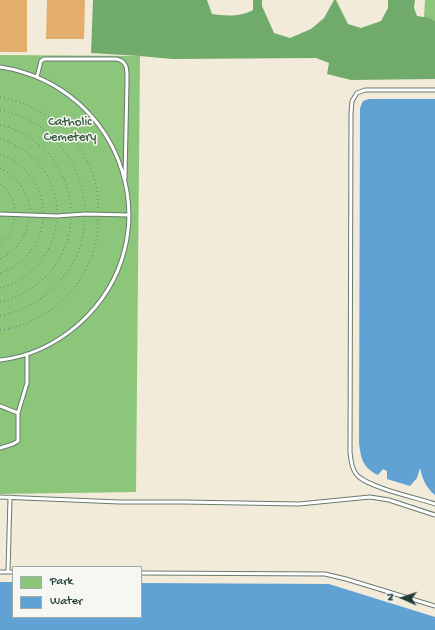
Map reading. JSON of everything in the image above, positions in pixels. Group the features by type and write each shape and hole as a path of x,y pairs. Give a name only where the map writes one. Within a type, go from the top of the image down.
{"lane":[{"path":"0,360 27,354 48,345 68,333 89,315 110,285 121,260 127,237 129,214 126,183 127,68 121,60 116,59 44,59 41,61 37,77"},
{"path":"0,67 37,77 63,91 86,110 105,134 119,160 126,183"},
{"path":"435,90 365,90 357,93 352,101 350,319 350,452 353,468 356,474 365,481 382,488 435,504"},
{"path":"119,160 126,162"},
{"path":"0,214 57,216 72,214 129,214"},
{"path":"0,448 18,441 18,413 27,383 27,354"},
{"path":"0,406 18,413"},
{"path":"0,497 120,502 299,504 370,497 389,500 435,516"},
{"path":"8,572 10,497"},
{"path":"0,572 12,572"},
{"path":"142,573 324,574 346,579 435,606"}],"path":[{"path":"0,125 29,136 50,155 59,167 65,180 69,193 72,214 68,239 62,254 53,269 42,281 28,291 14,298 0,302"}],"green space":[{"path":"93,0 207,0 212,14 238,15 253,10 253,0 262,0 262,6 274,33 290,38 311,29 324,18 334,0 336,0 348,24 361,28 381,21 388,8 388,0 415,0 414,8 417,16 430,18 435,22 435,79 351,80 327,74 329,63 316,58 172,59 91,53"},
{"path":"425,0 435,0 435,53 422,52"},
{"name":"Catholic Cemetery","path":"0,55 140,56 136,492 0,494"}],"water":[{"path":"369,99 435,99 435,495 425,483 420,468 417,478 410,486 387,479 387,471 383,469 378,475 373,472 366,466 362,458 359,443 360,108 363,101"},
{"path":"0,582 12,582 12,618 142,618 142,583 329,584 435,617 435,630 0,630"}],"building":[{"path":"0,0 27,0 27,52 0,52"},
{"path":"47,0 85,0 84,39 46,39"}]}
